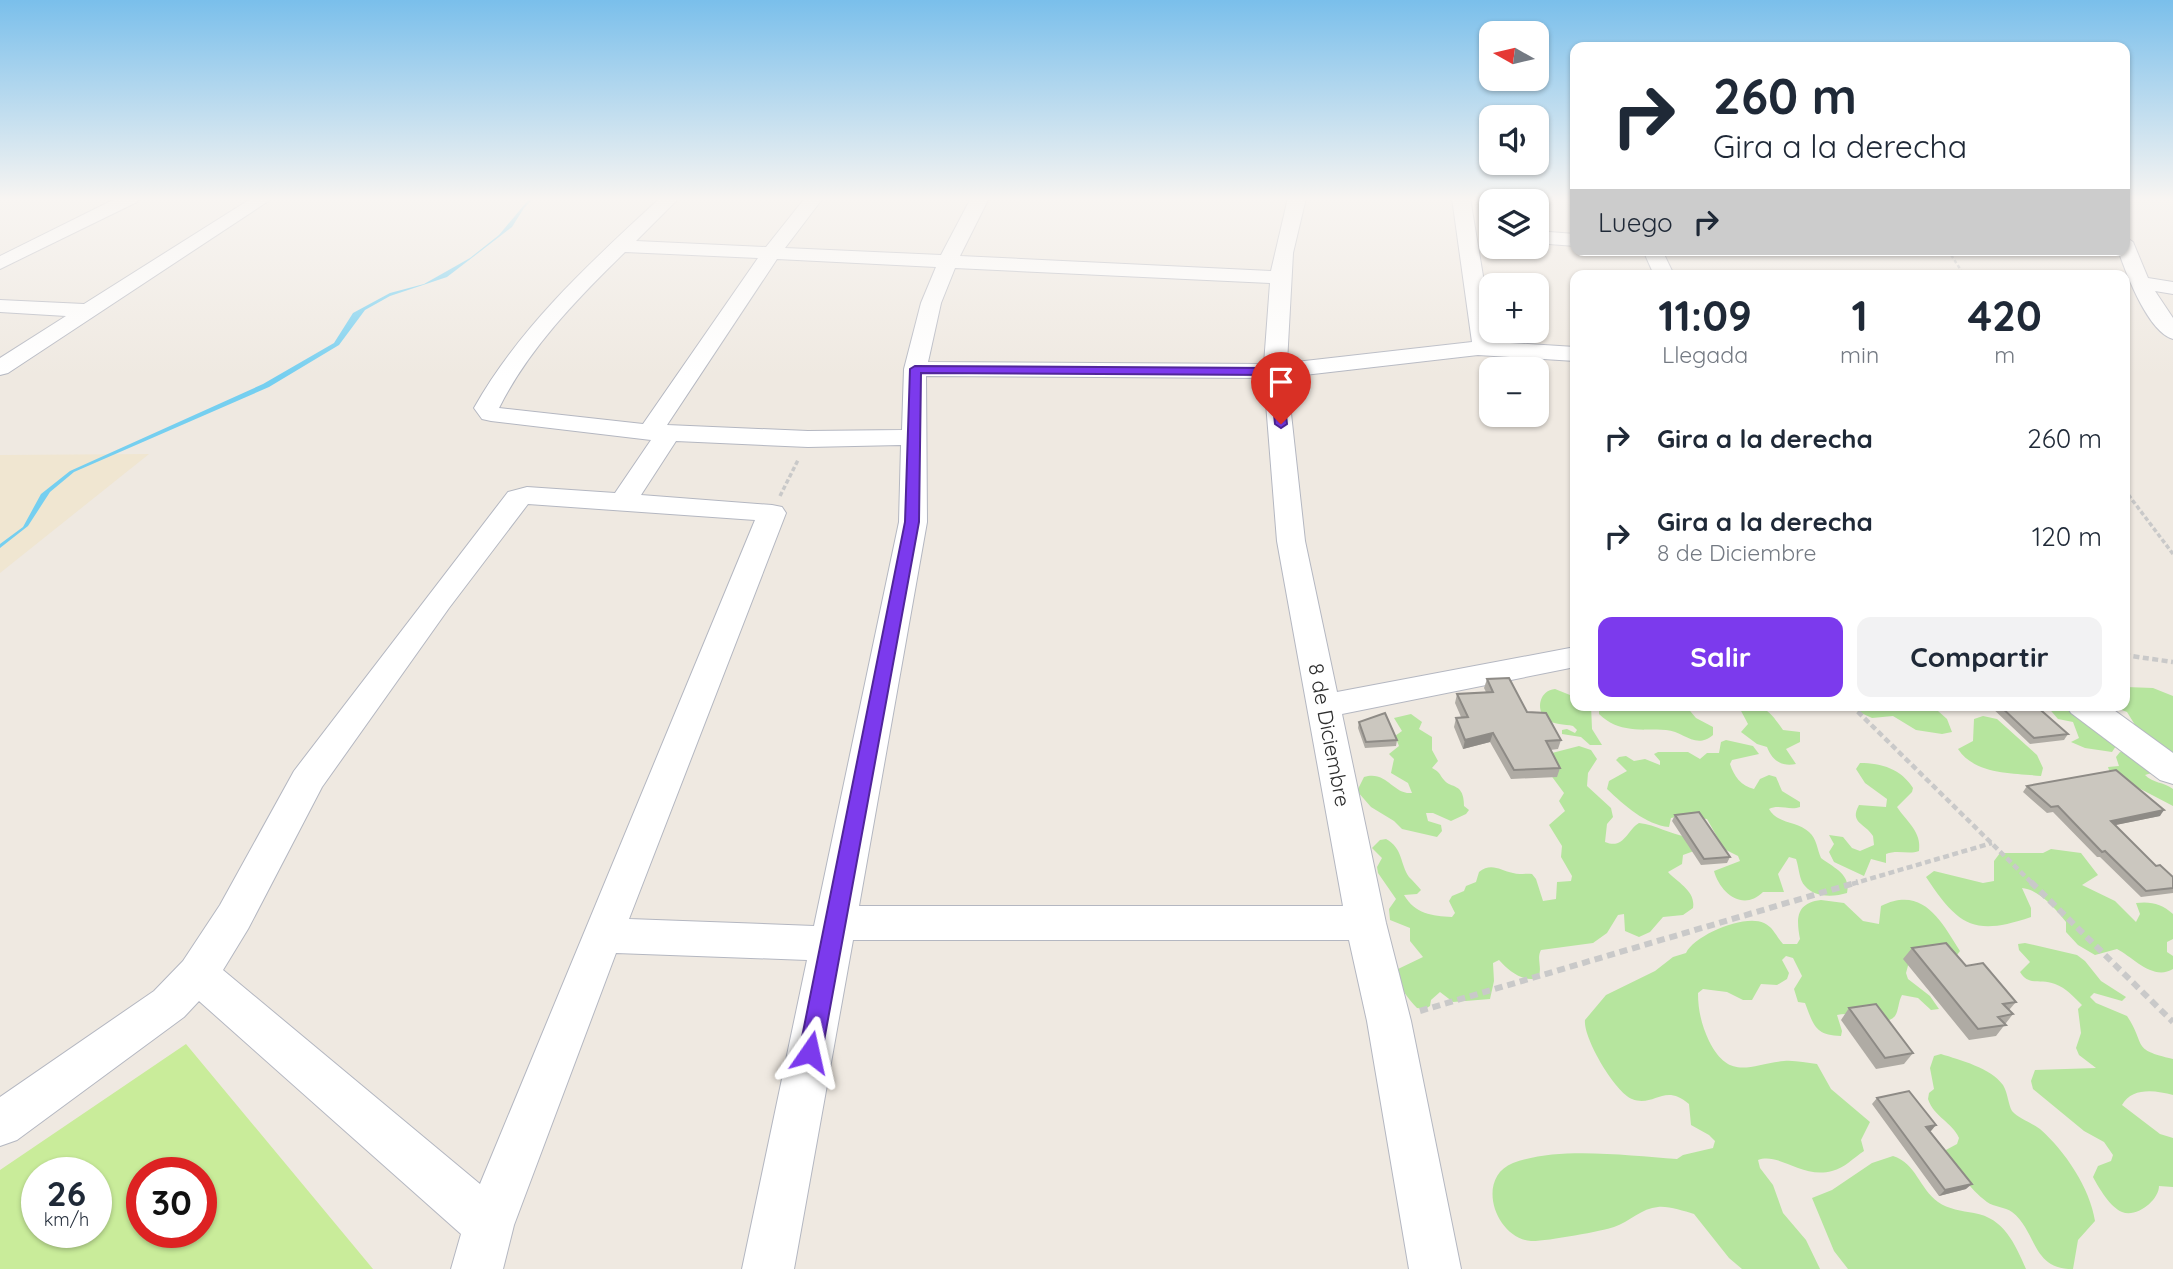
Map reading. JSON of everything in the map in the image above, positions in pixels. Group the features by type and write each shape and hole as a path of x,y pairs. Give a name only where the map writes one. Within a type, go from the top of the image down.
{"street":[{"path":"0,368 172,257"},
{"path":"609,257 540,332 496,387 486,408 491,414 659,432 808,439 915,437"},
{"path":"624,500 659,432 769,257"},
{"path":"806,257 1279,277"},
{"path":"768,1269 912,522 915,369 931,303 949,257"},
{"name":"8 de Diciembre","path":"1284,257 1279,277 1275,371 1292,541 1366,923 1389,1021 1435,1269"},
{"path":"1471,257 1484,348"},
{"path":"2130,257 2154,310 2173,332"},
{"path":"2140,283 2173,288"},
{"path":"0,306 88,311"},
{"path":"915,369 1275,371 1484,348 1570,354"},
{"path":"0,1124 169,1004 198,974 234,916 307,780 512,504 527,495 624,500 772,513 489,1225 477,1269"},
{"path":"1325,706 1570,658"},
{"path":"2091,711 2173,771"},
{"path":"603,935 1366,923"},
{"path":"198,974 489,1225"}],"path":[{"path":"772,513 808,439"},
{"path":"2130,497 2173,554"},
{"path":"2130,656 2173,662"},
{"path":"1857,711 2173,1022"},
{"path":"1389,1021 1992,844"}],"shaded area":[{"path":"149,454 0,573 0,455"}],"green space":[{"path":"2130,687 2153,688 2173,696 2173,756 2140,733 2124,711 2130,711"},
{"path":"1555,689 1570,695 1570,711 1591,711 1592,729 1602,745 1590,745 1581,737 1562,734 1562,730 1575,733 1577,730 1573,726 1546,719 1540,705 1543,696"},
{"path":"1599,711 1690,711 1696,718 1713,727 1713,735 1701,741 1672,731 1622,727 1599,714"},
{"path":"1741,711 1766,711 1783,730 1800,732 1800,742 1786,749 1796,764 1778,762 1767,747 1757,744 1741,732 1748,724"},
{"path":"1857,711 1938,711 1947,719 1952,732 1942,734 1916,730 1893,716 1872,718"},
{"path":"2051,711 2096,711 2116,746 2112,752 2085,748 2071,742 2079,738 2073,722 2058,719"},
{"path":"1411,714 1422,722 1419,729 1432,737 1432,750 1438,761 1432,768 1447,783 1460,790 1464,806 1469,810 1451,821 1433,813 1426,813 1428,821 1441,825 1442,831 1437,837 1402,829 1371,807 1357,791 1364,777 1372,776 1379,777 1405,793 1412,793 1408,783 1391,773 1394,759 1389,754 1399,746 1395,736 1402,731 1394,718"},
{"path":"1983,716 1997,719 2037,755 2043,768 2041,776 1995,771 1965,758 1958,749 1973,741 1974,719"},
{"path":"1726,740 1753,746 1759,754 1732,760 1730,764 1742,783 1754,789 1760,779 1769,775 1776,777 1782,791 1800,802 1800,807 1796,808 1769,809 1777,817 1804,828 1812,835 1821,858 1844,876 1848,886 1847,893 1825,896 1809,890 1801,880 1796,859 1789,857 1778,874 1784,892 1763,892 1748,900 1733,897 1721,886 1714,871 1740,861 1738,856 1724,849 1707,819 1680,816 1671,818 1669,827 1660,825 1636,813 1607,789 1609,781 1627,771 1616,760 1619,757 1626,756 1634,761 1645,759 1660,765 1654,754 1658,752 1688,752 1700,759 1707,753 1719,753 1721,742"},
{"path":"1579,746 1591,750 1597,759 1588,773 1587,786 1611,808 1613,817 1607,824 1605,842 1611,844 1621,841 1639,823 1687,837 1694,851 1683,855 1682,864 1668,872 1689,892 1693,908 1683,915 1663,917 1650,932 1639,937 1625,931 1624,914 1618,915 1607,933 1593,943 1541,950 1538,978 1521,977 1499,960 1493,963 1494,981 1490,999 1453,1002 1440,992 1431,1000 1430,1006 1425,1009 1417,1008 1400,985 1398,969 1423,957 1410,941 1410,928 1390,920 1389,909 1396,899 1378,873 1377,867 1382,858 1372,848 1380,840 1386,839 1392,843 1409,877 1421,890 1417,894 1404,895 1413,906 1431,915 1452,917 1455,913 1449,901 1452,896 1476,882 1479,872 1488,868 1515,874 1532,874 1543,901 1556,899 1557,882 1571,881 1572,876 1561,857 1562,846 1549,825 1565,811 1559,801 1564,793 1550,774 1552,753"},
{"path":"2120,752 2133,753 2155,772 2145,775 2148,778 2173,789 2173,806 2110,773 2108,767 2119,766 2116,757"},
{"path":"1860,763 1890,768 1908,781 1913,788 1912,792 1897,807 1916,833 1919,844 1919,851 1886,854 1886,863 1871,859 1864,876 1834,862 1829,852 1834,844 1829,835 1843,837 1852,848 1860,851 1874,845 1873,836 1859,822 1856,811 1859,805 1886,807 1887,799 1865,783 1856,769"},
{"path":"2051,849 2081,853 2098,875 2082,885 2115,901 2136,922 2140,914 2136,903 2156,904 2173,914 2173,939 2167,942 2167,952 2173,956 2173,969 2166,972 2151,970 2117,949 2095,955 2078,945 2066,932 2066,922 2052,906 2028,889 2022,888 2031,908 2031,917 1995,926 1981,926 1969,922 1948,906 1926,877 1934,871 1983,883 1994,881 1994,861 2000,853 2043,853"},
{"path":"1821,900 1844,903 1863,921 1879,924 1881,906 1908,900 1919,903 1938,918 1960,951 1957,955 1909,962 1906,973 1908,979 1930,996 1939,1009 1931,1010 1918,998 1902,995 1896,1014 1890,1020 1837,1015 1841,1036 1826,1034 1817,1028 1805,1003 1798,1002 1794,989 1802,976 1793,958 1786,956 1782,960 1789,973 1787,979 1777,985 1761,984 1752,1000 1743,1000 1727,992 1703,989 1698,993 1702,1024 1709,1041 1725,1062 1742,1068 1788,1061 1817,1064 1831,1089 1870,1122 1861,1140 1864,1151 1837,1170 1811,1172 1774,1159 1758,1160 1760,1168 1773,1185 1783,1213 1806,1240 1820,1269 1742,1269 1729,1258 1694,1214 1667,1207 1646,1210 1608,1229 1547,1240 1531,1241 1508,1230 1499,1219 1493,1193 1495,1181 1501,1171 1513,1163 1572,1153 1677,1159 1713,1148 1715,1141 1691,1125 1689,1104 1680,1098 1666,1095 1640,1101 1632,1099 1617,1086 1589,1039 1585,1020 1606,995 1655,971 1673,957 1686,953 1699,939 1721,928 1755,921 1770,927 1783,944 1797,944 1800,939 1798,918 1802,908"},
{"path":"2025,943 2077,955 2085,961 2101,981 2126,997 2122,1001 2094,993 2090,997 2096,1003 2127,1016 2145,1049 2173,1059 2173,1095 2144,1091 2132,1095 2122,1105 2160,1134 2173,1138 2173,1187 2159,1186 2155,1197 2140,1210 2128,1213 2118,1210 2105,1197 2093,1177 2098,1166 2111,1161 2113,1155 2104,1142 2084,1131 2033,1089 2031,1081 2035,1070 2096,1068 2079,1055 2076,1048 2081,1033 2078,1009 2082,1005 2059,986 2050,982 2031,981 2024,977 2020,972 2030,962 2019,950 2018,944"},
{"path":"186,1044 373,1269 0,1269 0,1170"},
{"path":"1941,1054 1975,1065 1998,1079 2005,1088 2012,1111 2040,1129 2075,1171 2088,1196 2095,1221 2078,1240 2073,1269 2049,1263 2036,1248 2020,1220 2009,1210 1990,1204 1981,1197 1944,1151 1957,1144 1959,1138 1934,1110 1928,1099 1929,1093 1934,1089 1930,1068 1934,1056"},
{"path":"1893,1156 1907,1164 1938,1202 1984,1216 2001,1226 2013,1242 2026,1269 1848,1269 1834,1251 1812,1198 1832,1190 1872,1163"}],"water":[{"path":"473,257 447,277 390,296 365,310 339,345 269,387 74,472 50,492 28,526 0,548 0,544 23,527 41,494 70,471 263,384 334,343 353,313 390,293 424,284"}],"building":[{"path":"1509,678 1527,712 1546,713 1561,740 1546,741 1560,768 1514,770 1493,733 1465,740 1456,718 1468,717 1457,694 1493,692 1487,679"},
{"path":"2005,711 2042,711 2068,734 2034,738"},
{"path":"1385,713 1397,740 1366,742 1359,722"},
{"path":"2116,770 2164,810 2111,821 2156,866 2160,865 2173,877 2173,888 2146,891 2105,851 2102,852 2058,806 2051,807 2027,786"},
{"path":"1699,812 1730,857 1704,859 1675,815"},
{"path":"1946,943 1966,966 1983,963 2016,1002 2003,1004 2013,1014 1998,1017 2006,1025 1978,1029 1912,948"},
{"path":"1876,1004 1913,1053 1885,1058 1849,1008"},
{"path":"1909,1091 1936,1125 1926,1127 1972,1184 1945,1190 1877,1098"}],"route":[{"path":"810,1052 912,522 915,369 1275,371 1281,424"}]}
